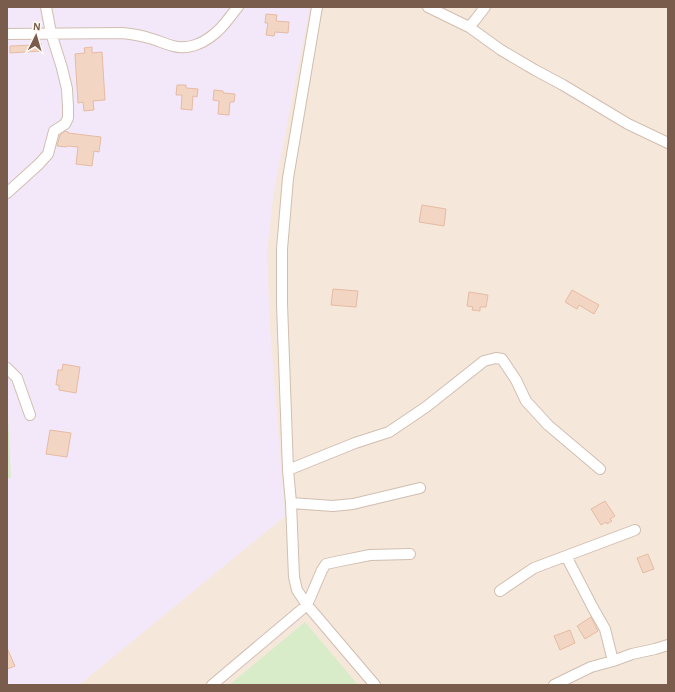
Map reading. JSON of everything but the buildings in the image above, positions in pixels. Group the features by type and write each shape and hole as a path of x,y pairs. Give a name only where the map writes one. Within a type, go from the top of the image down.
{"street":[{"path":"7,193 48,154 54,131 65,124 68,118 64,75 51,33 46,7"},
{"path":"7,34 107,33 137,35 173,47 189,47 200,44 214,35 238,7"},
{"path":"317,7 288,178 282,249 282,304 288,470 294,577 297,590 308,605 375,685"},
{"path":"428,7 469,27 502,50 628,124 668,143"},
{"path":"469,27 484,7"},
{"path":"288,470 355,443 389,432 426,407 484,361 496,358 502,359 516,380 526,401 548,425 600,469"},
{"path":"7,368 17,378 30,415"},
{"path":"291,503 333,506 353,504 420,488"},
{"path":"500,591 534,568 635,530"},
{"path":"212,685 308,605 322,570 326,564 370,555 410,554"},
{"path":"566,556 605,629 613,661"},
{"path":"554,685 591,667 632,654 668,645"}],"shaded area":[{"path":"7,7 668,7 668,685 7,685"},
{"path":"7,7 310,7 273,196 267,254 270,328 285,516 79,685 7,685"}],"green space":[{"path":"7,396 11,478 7,478"},
{"path":"305,622 358,685 229,685"}]}
